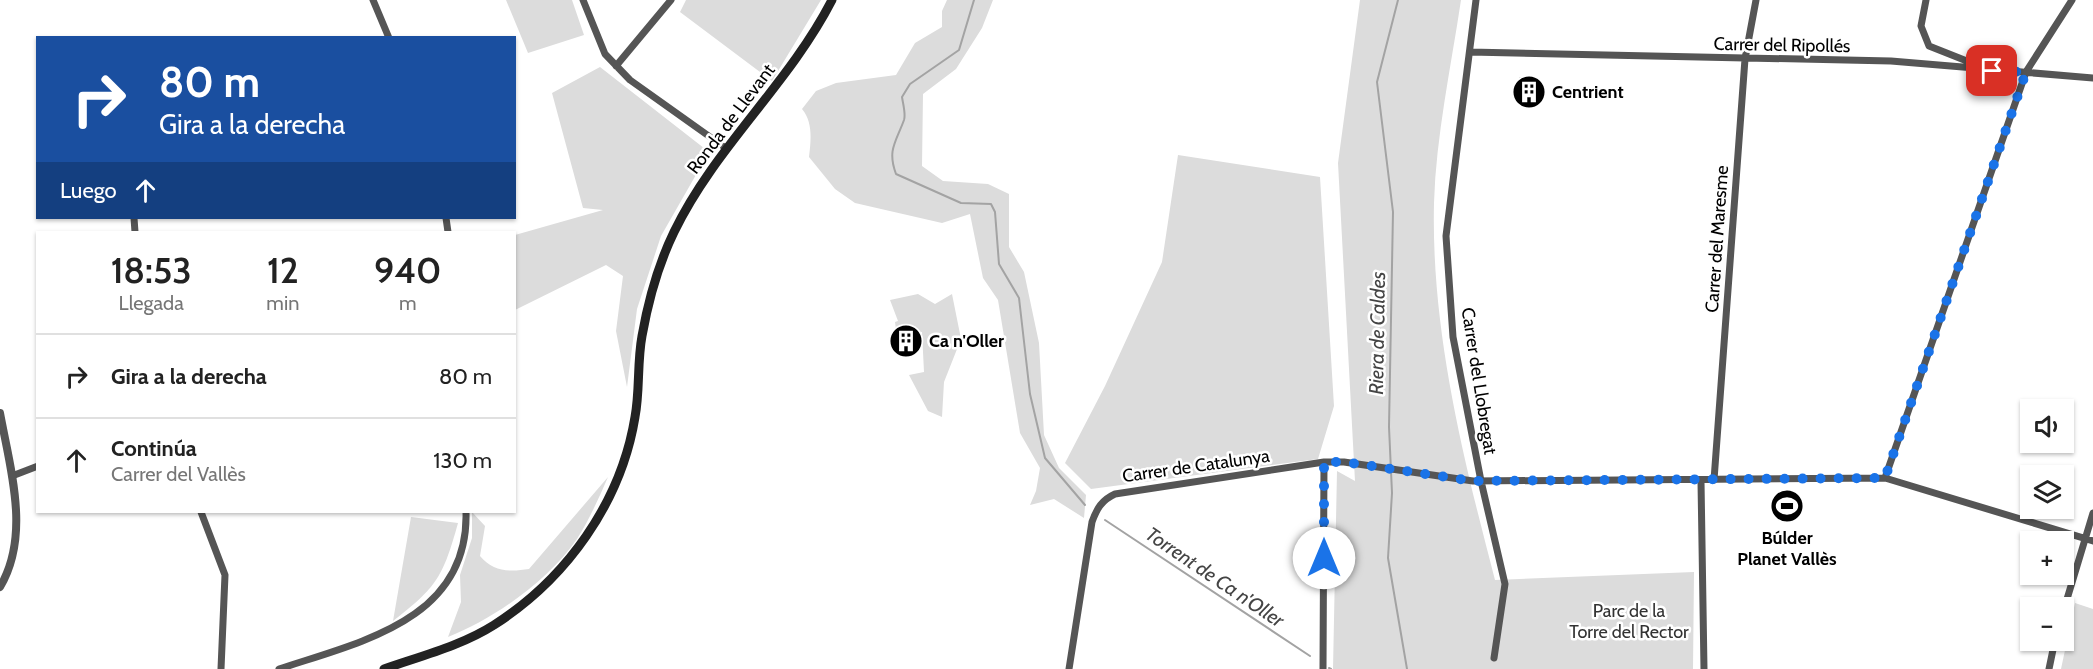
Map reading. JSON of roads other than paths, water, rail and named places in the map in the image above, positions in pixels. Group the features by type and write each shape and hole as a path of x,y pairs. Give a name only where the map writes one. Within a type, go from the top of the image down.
{"main road":[{"name":"Ronda de Llevant","path":"384,669 453,645 493,626 564,567 590,533 609,499 635,418 642,336 662,261 674,231 709,171 815,33 832,0"}],"street":[{"path":"373,0 388,36"},
{"path":"584,0 605,54 616,66 630,80 727,149"},
{"path":"616,66 671,0"},
{"name":"Carrer del Llobregat","path":"1476,0 1446,236 1453,337 1481,481 1505,584 1494,658"},
{"name":"Carrer del Maresme","path":"1714,480 1745,59 1756,0"},
{"path":"1926,0 1921,26 1929,46 1992,71"},
{"path":"1885,478 2026,72 2072,0"},
{"name":"Carrer del Ripollés","path":"1470,52 1891,61 2093,78"},
{"path":"0,413 17,515 15,538 0,587"},
{"path":"1323,669 1324,462 1344,462 1428,476 1481,481 1885,478 2093,541"},
{"name":"Carrer de Catalunya","path":"1069,669 1092,522 1100,503 1106,498 1115,494 1324,462"},
{"path":"12,476 36,466"},
{"path":"1701,481 1704,669"},
{"path":"201,513 225,575 221,669"},
{"path":"279,669 381,634 424,609 451,574 466,535 465,513"},
{"path":"2068,597 2093,513"},
{"path":"2049,669 2053,651"}],"waterway":[{"name":"Torrent de Ca n'Oller","path":"974,0 959,50 910,84 902,97 905,118 892,152 893,166 896,174 961,203 991,204 995,212 999,264 1019,298 1030,394 1045,458 1085,505"},
{"name":"Riera de Caldes","path":"1398,0 1377,82 1393,212 1389,427 1392,493 1388,558 1407,669"},
{"name":"Torrent de Ca n'Oller","path":"1105,520 1310,656"}],"place":[{"name":"Centrient","path":"1529,92"},
{"name":"Ca n'Oller","path":"906,341"},
{"name":"Búlder Planet Vallès","path":"1787,506"}],"park label":[{"name":"Parc de la Torre del Rector","path":"1629,621"}]}
